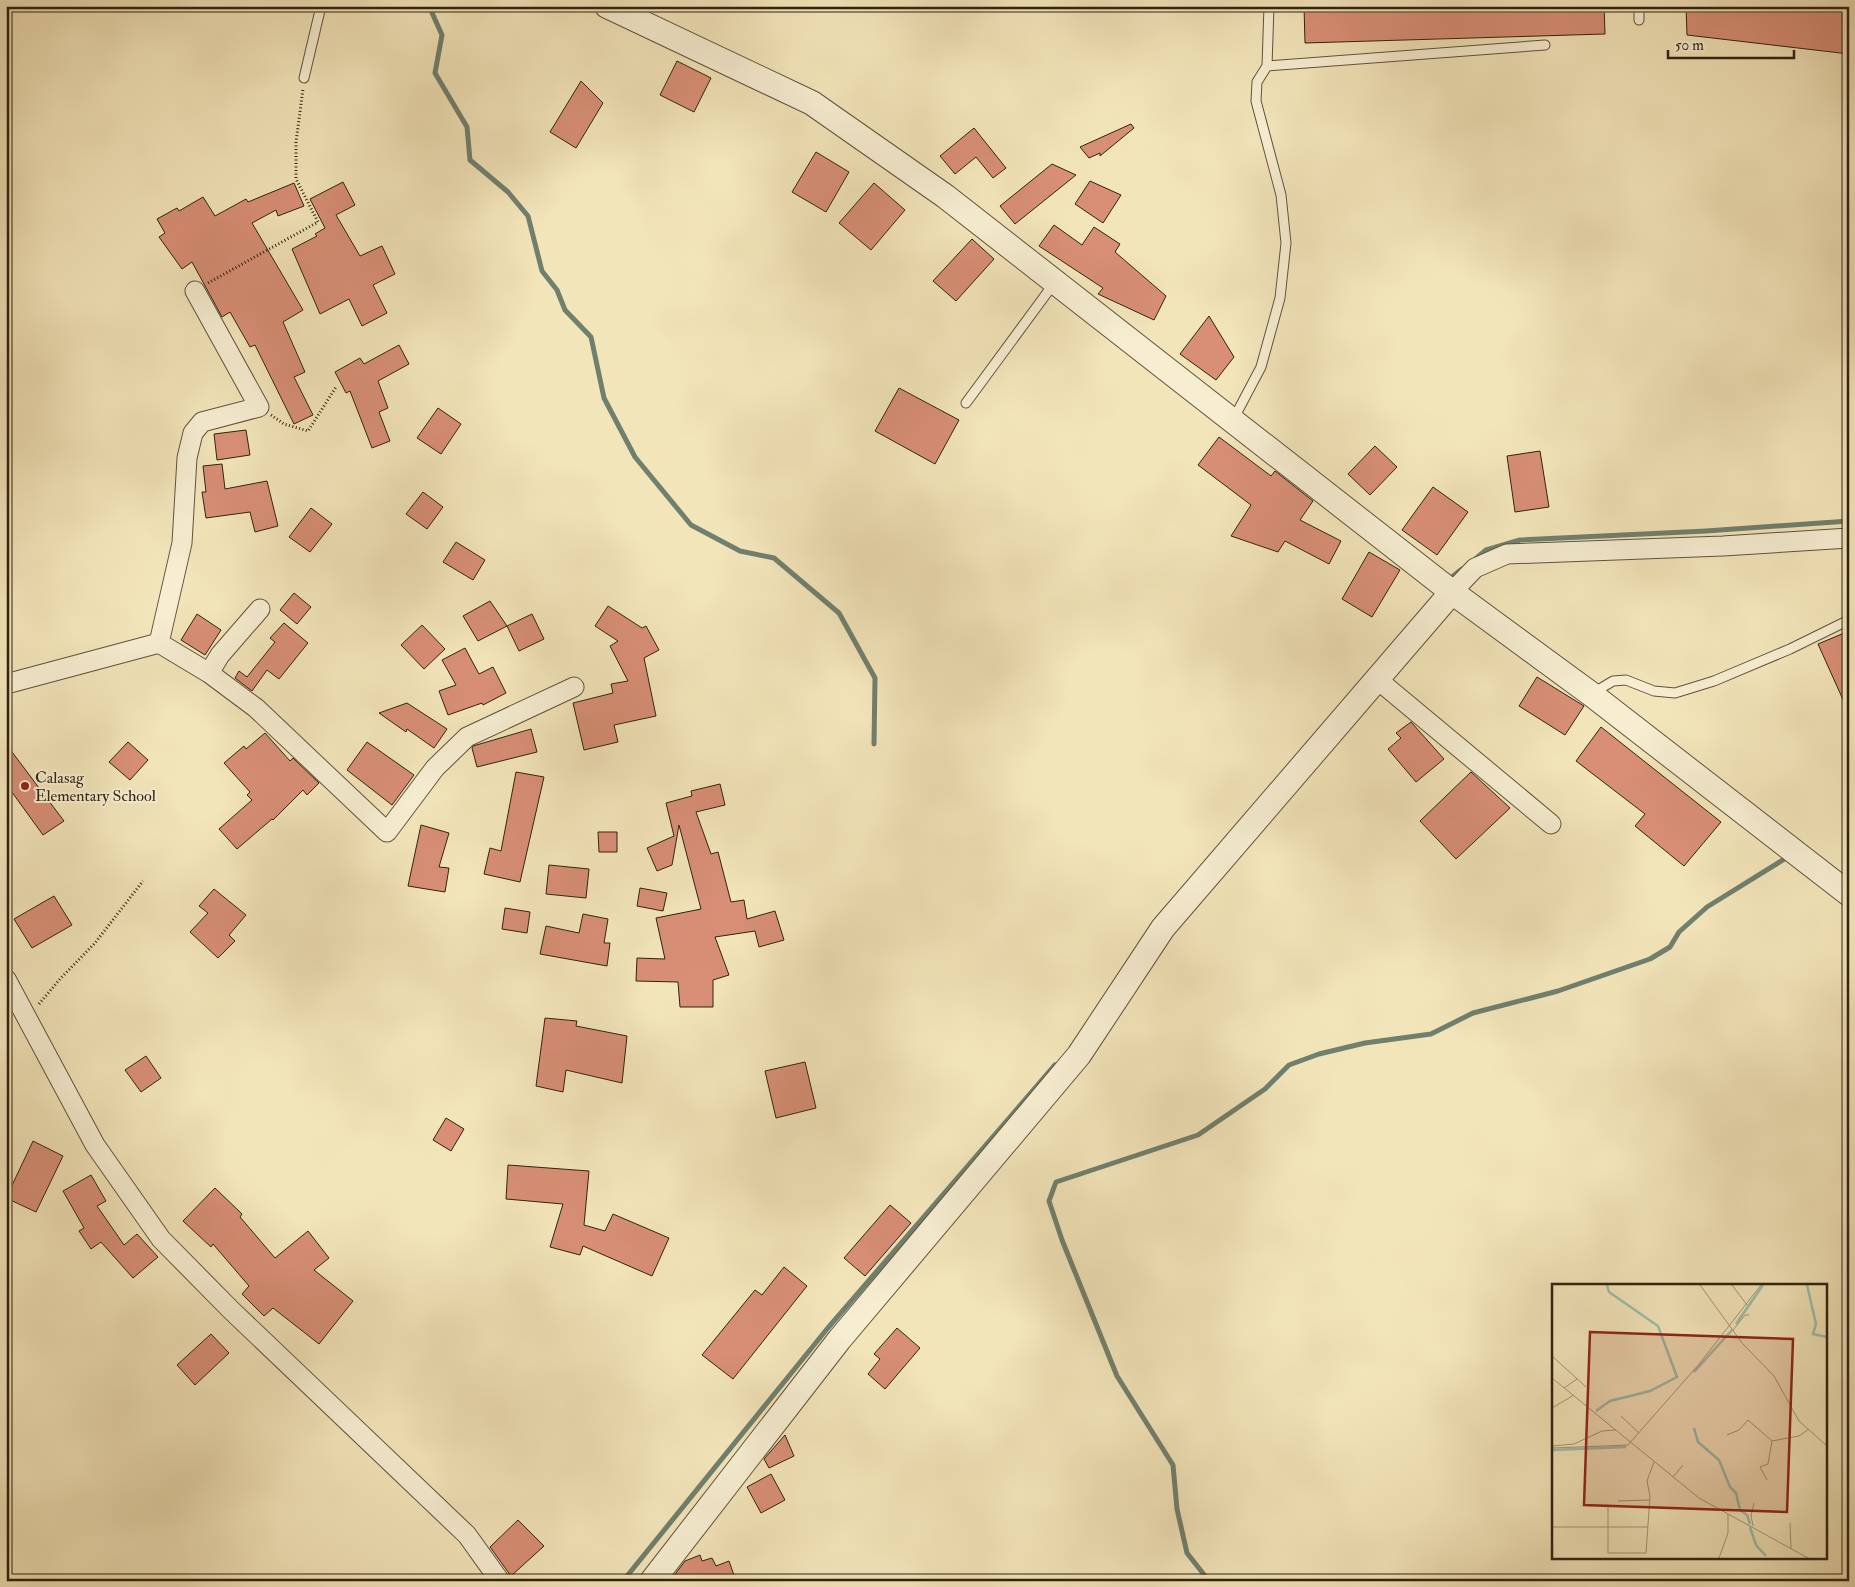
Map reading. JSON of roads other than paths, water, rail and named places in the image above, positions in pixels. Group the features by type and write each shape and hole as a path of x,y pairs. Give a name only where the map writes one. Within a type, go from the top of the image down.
{"street":[{"path":"607,6 812,103 945,196 1452,592 1591,694 1849,894"},
{"path":"159,643 182,543 187,458 193,433 202,422 259,407 195,291"},
{"path":"652,1581 839,1340 1079,1055 1163,928 1452,592 1475,568 1507,554 1723,546 1849,538"},
{"path":"209,673 220,655 260,610"},
{"path":"6,684 159,643 209,673 256,708 388,832 435,768 467,737 574,687"},
{"path":"1378,680 1551,824"},
{"path":"6,979 95,1145 161,1238 231,1310 467,1535 500,1581"}],"lane":[{"path":"304,78 321,6"},
{"path":"1233,420 1261,367 1280,298 1286,243 1281,196 1256,101 1257,82 1267,66 1269,6"},
{"path":"1639,6 1640,20"},
{"path":"1267,66 1545,45"},
{"path":"966,403 1055,282"},
{"path":"1591,694 1613,681 1626,680 1654,691 1675,693 1714,681 1773,656 1849,620"}],"waterway":[{"path":"429,6 442,35 435,73 467,127 470,160 508,192 528,216 542,271 557,290 565,310 591,337 604,398 635,457 691,525 740,551 774,558 839,613 875,678 874,744"},
{"path":"1473,561 1486,550 1520,540 1706,531 1849,521"},
{"path":"1452,577 1462,569"},
{"path":"1209,1581 1187,1553 1177,1509 1173,1465 1117,1376 1062,1240 1049,1201 1056,1182 1198,1135 1265,1089 1289,1065 1319,1054 1365,1043 1431,1034 1473,1013 1558,991 1650,959 1670,947 1679,932 1707,907 1786,858"},
{"path":"623,1581 827,1329 1055,1065"}],"place":[{"name":"Calasag Elementary School","path":"25,786"}]}
